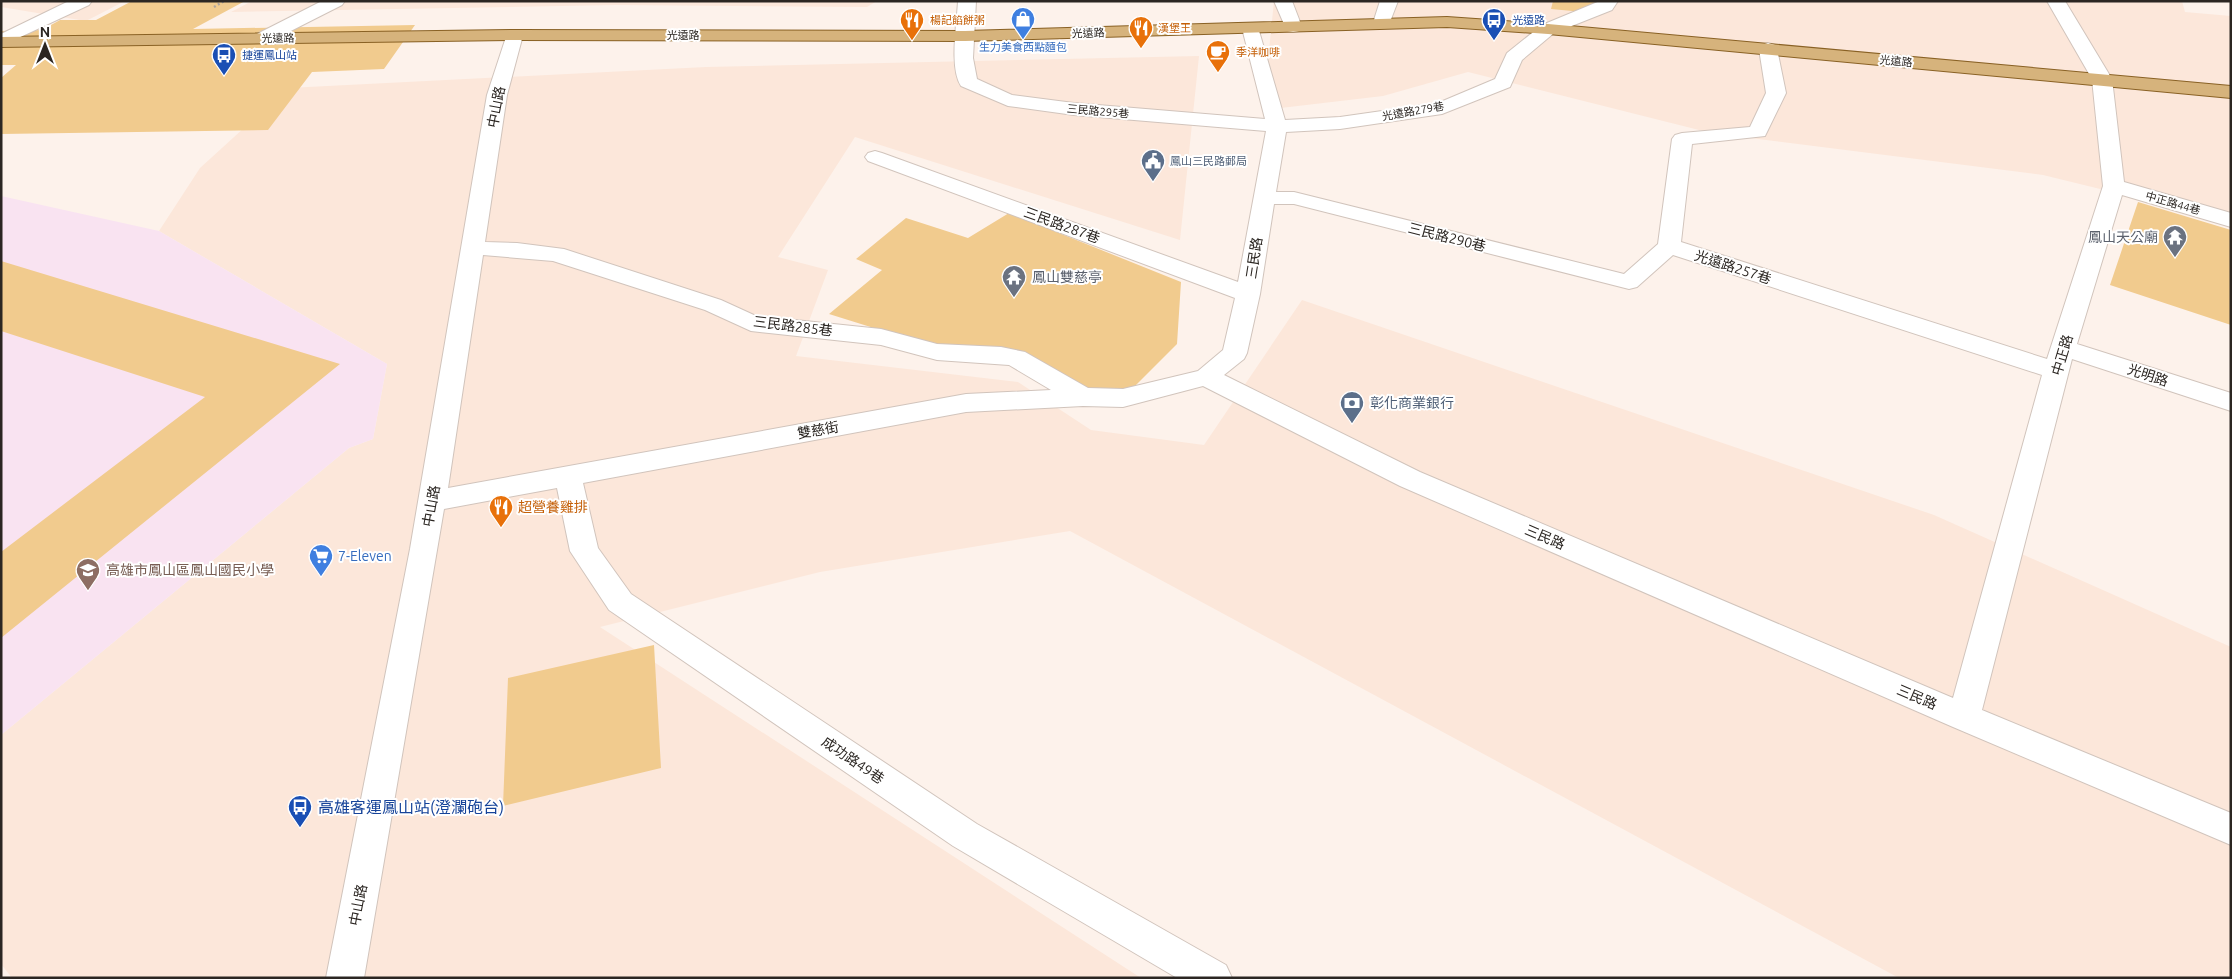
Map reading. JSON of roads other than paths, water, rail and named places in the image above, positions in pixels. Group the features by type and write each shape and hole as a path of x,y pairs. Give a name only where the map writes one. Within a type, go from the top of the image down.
{"main road":[{"name":"光遠路","path":"1,42 514,35 965,36 1446,22 1548,29 2231,92"}],"street":[{"path":"1,42 82,1"},
{"path":"263,38 336,1"},
{"path":"965,36 967,1"},
{"path":"1283,1 1293,27"},
{"path":"1382,23 1390,1"},
{"name":"光遠路279巷","path":"1277,126 1340,123 1442,108 1503,83 1514,58 1548,29 1606,6 1609,1"},
{"name":"中正路","path":"1964,717 2056,371 2114,186 2102,79 2056,1"},
{"name":"三民路","path":"1251,28 1277,126 1248,294 1235,353 1206,377 1410,479 1964,717 2231,828"},
{"name":"中山路","path":"345,978 432,501 497,95 514,35"},
{"name":"三民路295巷","path":"965,36 964,58 968,82 1008,100 1074,109 1277,126"},
{"path":"1669,246 1682,139 1758,132 1776,93 1768,49"},
{"name":"三民路287巷","path":"876,157 1248,294"},
{"name":"中正路44巷","path":"2114,186 2231,220"},
{"name":"三民路290巷","path":"1264,198 1294,198 1629,282 1669,246"},
{"name":"光遠路257巷","path":"1669,246 2056,371"},
{"name":"三民路285巷","path":"472,248 556,254 713,305 751,323 873,336 937,352 1001,355 1016,358 1082,397"},
{"name":"光明路","path":"2064,348 2231,402"},
{"name":"雙慈街","path":"432,501 966,403 1082,397 1123,398 1206,377"},
{"name":"成功路49巷","path":"568,476 584,551 620,602 965,835 1213,978"}],"place":[{"name":"生力美食西點麵包","path":"1023,40"},
{"name":"楊記餡餅粥","path":"912,41"},
{"name":"光遠路","path":"1494,41"},
{"name":"漢堡王","path":"1141,49"},
{"name":"季洋咖啡","path":"1218,73"},
{"name":"捷運鳳山站","path":"224,76"},
{"name":"鳳山三民路郵局","path":"1153,182"},
{"name":"鳳山天公廟","path":"2175,258"},
{"name":"鳳山雙慈亭","path":"1014,298"},
{"name":"彰化商業銀行","path":"1352,424"},
{"name":"超營養雞排","path":"501,528"},
{"name":"7-Eleven","path":"321,577"},
{"name":"高雄市鳳山區鳳山國民小學","path":"88,591"},
{"name":"高雄客運鳳山站(澄瀾砲台)","path":"300,828"}]}
